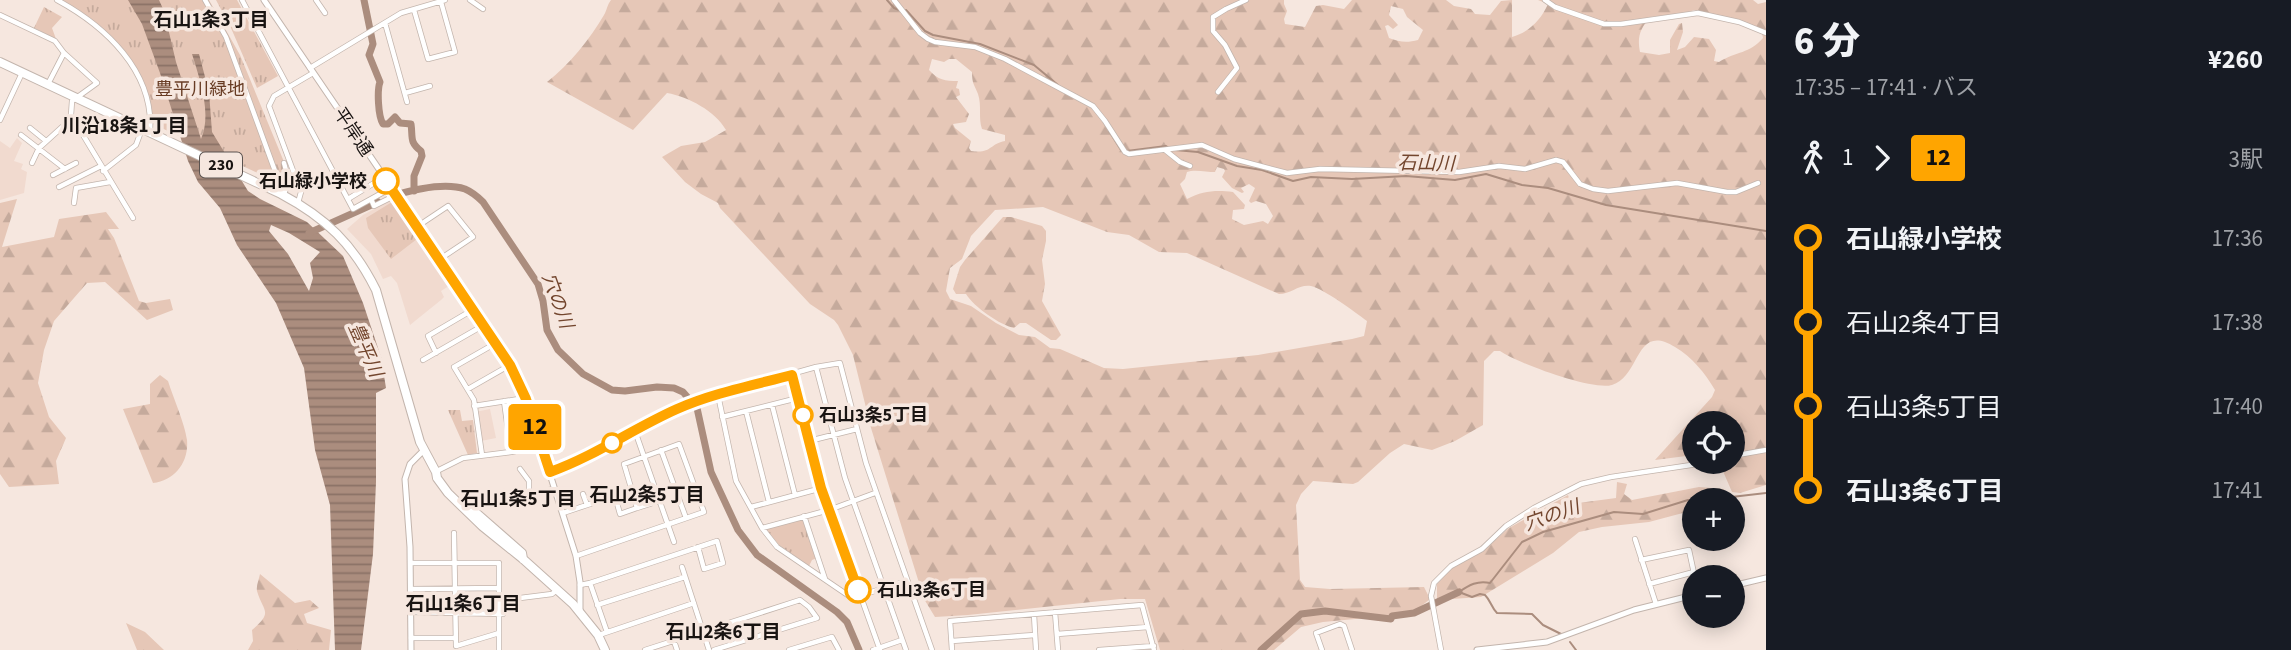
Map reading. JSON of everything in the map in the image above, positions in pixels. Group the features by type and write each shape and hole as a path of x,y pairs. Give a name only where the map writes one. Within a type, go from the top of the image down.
{"highway":[{"name":"230","path":"0,62 281,194 321,219 337,233 364,267 375,289 420,442 437,478 462,507 580,611 602,634 605,650"}],"street":[{"path":"57,0 97,25 113,41 131,64 147,101 146,130 136,145 102,169 59,187"},
{"path":"205,0 226,37 275,171 288,182"},
{"path":"242,0 353,209 371,199 394,193"},
{"name":"平岸通","path":"264,0 510,365 525,398 576,556 580,611"},
{"path":"316,0 325,13"},
{"path":"470,0 483,9"},
{"path":"894,0 928,39 975,47 1004,59 1093,107 1125,152 1134,154 1202,145 1234,159 1287,173 1320,169 1437,173 1499,166 1525,169 1556,160 1563,162 1580,184 1599,190 1618,191 1677,183 1736,192 1758,183"},
{"path":"1218,93 1237,68 1213,31 1213,18 1246,0"},
{"path":"1545,0 1555,7 1604,24 1698,13 1739,22 1766,33"},
{"path":"298,203 301,192 269,106 274,96 368,31 401,13 414,9 443,1 455,52 428,59 414,9"},
{"path":"0,15 55,41 64,53 97,83 76,98 70,107 72,118 133,218"},
{"path":"385,23 407,102"},
{"path":"48,85 64,53"},
{"path":"0,120 22,72"},
{"path":"405,93 430,86"},
{"path":"32,163 39,148 72,118"},
{"path":"30,128 46,141"},
{"path":"20,135 65,169"},
{"path":"1169,149 1180,162 1191,166"},
{"path":"53,175 76,163"},
{"path":"281,194 288,182 284,163"},
{"path":"348,199 384,177"},
{"path":"74,203 76,188 110,182"},
{"path":"371,199 374,206 394,193"},
{"path":"418,226 448,206 473,237 440,259"},
{"path":"436,353 428,337 474,309"},
{"path":"423,360 484,325"},
{"path":"482,454 474,400 454,367 496,343"},
{"path":"550,472 698,401 839,362 875,493 932,650"},
{"path":"468,389 510,365"},
{"path":"816,367 853,501 906,650"},
{"path":"792,375 821,488 877,649 902,640"},
{"path":"718,395 736,481 762,528 777,547 852,598 907,581"},
{"path":"474,406 525,398"},
{"path":"722,417 798,398"},
{"path":"504,401 511,452"},
{"path":"772,405 795,495"},
{"path":"746,411 769,502"},
{"path":"809,441 857,429"},
{"path":"635,430 674,542"},
{"path":"576,556 704,512 679,444 624,464 638,508"},
{"path":"436,472 463,458 541,446"},
{"path":"411,650 411,563 405,479 410,464 424,450"},
{"path":"662,450 686,518"},
{"path":"1745,454 1766,450"},
{"path":"1441,650 1431,596 1434,583 1451,566 1482,549 1506,526 1534,508 1580,484 1682,466"},
{"path":"520,469 529,481 529,493 555,489"},
{"path":"751,507 821,488"},
{"path":"762,528 829,510 875,493"},
{"path":"583,494 587,505"},
{"path":"563,513 615,496 620,514 659,501"},
{"path":"804,516 825,580"},
{"path":"454,533 456,646 499,633"},
{"path":"1635,538 1656,604"},
{"path":"580,585 590,583 698,547 717,541 723,563 704,569 698,547"},
{"path":"1642,560 1689,550 1692,565"},
{"path":"411,563 499,563 499,650"},
{"path":"645,650 674,640 703,631 800,600 817,618 712,650 703,631 682,567"},
{"path":"597,605 685,577"},
{"path":"1649,584 1682,577"},
{"path":"1745,583 1766,578"},
{"path":"590,583 602,634 694,603"},
{"path":"411,589 499,588"},
{"path":"412,612 503,614 520,598 552,594 558,589"},
{"path":"1477,650 1536,644 1682,598"},
{"path":"952,650 950,621 1142,606 1154,648 1099,650"},
{"path":"1055,612 1058,650"},
{"path":"1034,614 1036,650"},
{"path":"1322,650 1316,633 1340,624 1344,626 1352,650"},
{"path":"1057,634 1148,627"},
{"path":"951,641 1035,635"},
{"path":"792,650 832,637 839,650"},
{"path":"411,638 455,638"},
{"path":"674,640 677,650"},
{"path":"1536,644 1540,650"}],"shaded area":[{"path":"17,138 22,143 14,161 23,164 21,169 27,172 24,193 0,200 0,141 10,148"},
{"path":"393,199 452,284 441,291 444,297 441,300 410,325 397,283 391,276 383,279 371,254 347,229 363,215"},
{"path":"490,409 496,438 481,441 475,412"}],"green space":[{"name":"豊平川緑地","path":"60,0 209,0 240,55 296,191 153,124 143,82 124,50 96,23"},
{"path":"216,0 237,0 278,76 257,88"},
{"path":"611,0 1284,0 1287,11 1285,24 1305,27 1316,6 1344,9 1352,0 1446,0 1454,6 1471,9 1475,14 1490,15 1501,1 1512,0 1512,37 1529,29 1542,15 1548,4 1538,0 1766,2 1766,485 1745,491 1745,488 1730,488 1724,474 1745,474 1745,411 1699,411 1715,390 1698,366 1675,347 1662,341 1652,341 1639,353 1621,380 1602,386 1555,375 1500,351 1494,351 1484,361 1483,425 1432,450 1404,444 1353,484 1313,481 1301,494 1296,505 1300,580 1305,587 1424,587 1430,599 1419,608 1398,615 1323,622 1301,627 1274,650 1160,650 1145,599 1120,599 935,617 924,599 871,428 853,355 838,325 810,304 718,203 685,182 662,157 681,146 705,142 726,130 721,123 701,106 667,93 633,130 547,82 586,42","holes":["1391,6 1403,9 1407,17 1423,30 1418,40 1403,42 1389,38 1385,26 1393,29 1398,25 1389,15","1694,10 1736,19 1761,29 1763,38 1748,50 1719,62 1714,61 1716,50 1709,39 1694,37 1685,47 1677,50 1683,32 1682,23 1670,40 1670,53 1659,55 1640,52 1640,33 1650,17","932,59 944,62 956,59 972,72 979,98 982,129 1005,135 1005,141 987,150 971,151 971,141 953,124 966,122 969,114 956,97 960,95 959,89 956,88 958,81 936,76 929,70","1217,167 1224,169 1222,177 1232,188 1242,193 1244,192 1241,188 1249,184 1255,188 1249,201 1266,204 1273,216 1268,224 1263,221 1244,225 1232,219 1233,210 1244,209 1245,205 1233,192 1209,192 1187,199 1180,184 1187,172 1215,172","1043,207 1107,232 1129,235 1159,252 1187,253 1279,294 1303,286 1317,288 1367,321 1364,336 1258,355 1123,369 1104,368 1060,349 1050,348 1035,337 1019,335 971,306 950,299 946,291 950,268 962,259 971,236 995,210"]},
{"path":"44,7 62,17 52,28 56,39 34,28"},
{"path":"17,199 2,247 54,237 59,219 106,212 119,229 108,229 139,301 146,303 170,299 173,310 147,320 105,282 87,283 54,321 44,350 38,383 49,417 66,438 56,461 59,484 9,487 0,474 0,203"},
{"path":"392,202 417,239 391,259 368,228 366,218"},
{"path":"1003,217 1042,226 1046,231 1042,260 1045,284 1042,301 1061,335 1056,340 1051,340 1026,323 1020,323 1014,328 1002,323 981,310 966,294 956,294 953,289 960,267"},
{"path":"160,375 168,381 184,426 187,448 179,469 168,478 153,483 123,409 150,404 150,384"},
{"path":"448,410 460,410 462,421 473,420 477,453 468,455"},
{"path":"1682,430 1682,457 1655,460"},
{"path":"1617,482 1627,484 1624,494 1632,500 1682,490 1682,513 1649,522 1579,532 1553,553 1481,597 1437,600 1437,584 1454,566 1484,550 1509,528 1568,495 1571,504 1616,498"},
{"path":"802,518 817,558 812,560 809,566 779,545 766,529"},
{"path":"260,574 295,603 310,600 319,608 304,614 307,623 331,630 329,650 248,650 253,641 252,630 265,615 257,591"},
{"path":"126,623 145,632 164,650 137,650"}],"water":[{"name":"豊平川","path":"128,0 159,0 201,139 205,108 192,54 199,54 209,92 212,132 248,191 307,222 343,256 363,303 381,357 386,388 376,393 373,554 361,650 335,650 330,505 315,450 304,368 276,303 237,245 220,208 198,182 188,161 142,24","holes":["271,225 320,252 310,263 313,278 309,291 288,254 269,231"]}],"waterway":[{"name":"穴の川","path":"364,0 373,44 369,55 380,82 378,103 381,120 383,124 388,124 395,117 400,123 411,124 413,142 421,151 422,156 414,176 414,191"},
{"name":"石山川","path":"887,0 899,10"},
{"name":"石山川","path":"906,10 925,31 933,35 980,44 1034,65 1058,85"},
{"name":"石山川","path":"1109,131 1121,150"},
{"name":"石山川","path":"1127,151 1166,146 1169,148"},
{"name":"石山川","path":"1175,150 1198,152 1293,181 1311,177 1352,179 1406,176 1455,180 1486,174 1606,205 1766,231"},
{"name":"穴の川","path":"392,196 438,187 457,187 472,193 483,202 538,284 547,330 558,350 583,374 612,390 657,387 674,388 683,392 697,408 711,472 738,530 757,555 837,612 847,622 859,650"},
{"path":"309,233 378,202"},
{"name":"穴の川","path":"1563,635 1543,625 1532,614 1497,613 1485,595 1472,597 1459,592 1474,584 1490,583 1522,542 1543,532 1614,512 1643,514 1688,500 1766,493"},
{"name":"穴の川","path":"1261,650 1301,614 1325,611 1391,619 1392,616 1414,613 1459,592"},
{"path":"1570,642 1576,650"}],"bus line":[{"name":"12","path":"386,181 510,365 526,399 550,472 698,401 792,375 821,488 858,590"}],"place":[{"name":"石山緑小学校","path":"386,181"},
{"name":"石山3条5丁目","path":"803,415"},
{"name":"石山3条6丁目","path":"858,590"}],"district":[{"name":"石山1条3丁目","path":"211,20"},
{"name":"川沿18条1丁目","path":"124,126"},
{"name":"石山2条5丁目","path":"647,495"},
{"name":"石山1条5丁目","path":"518,499"},
{"name":"石山1条6丁目","path":"463,604"},
{"name":"石山2条6丁目","path":"723,632"}]}
